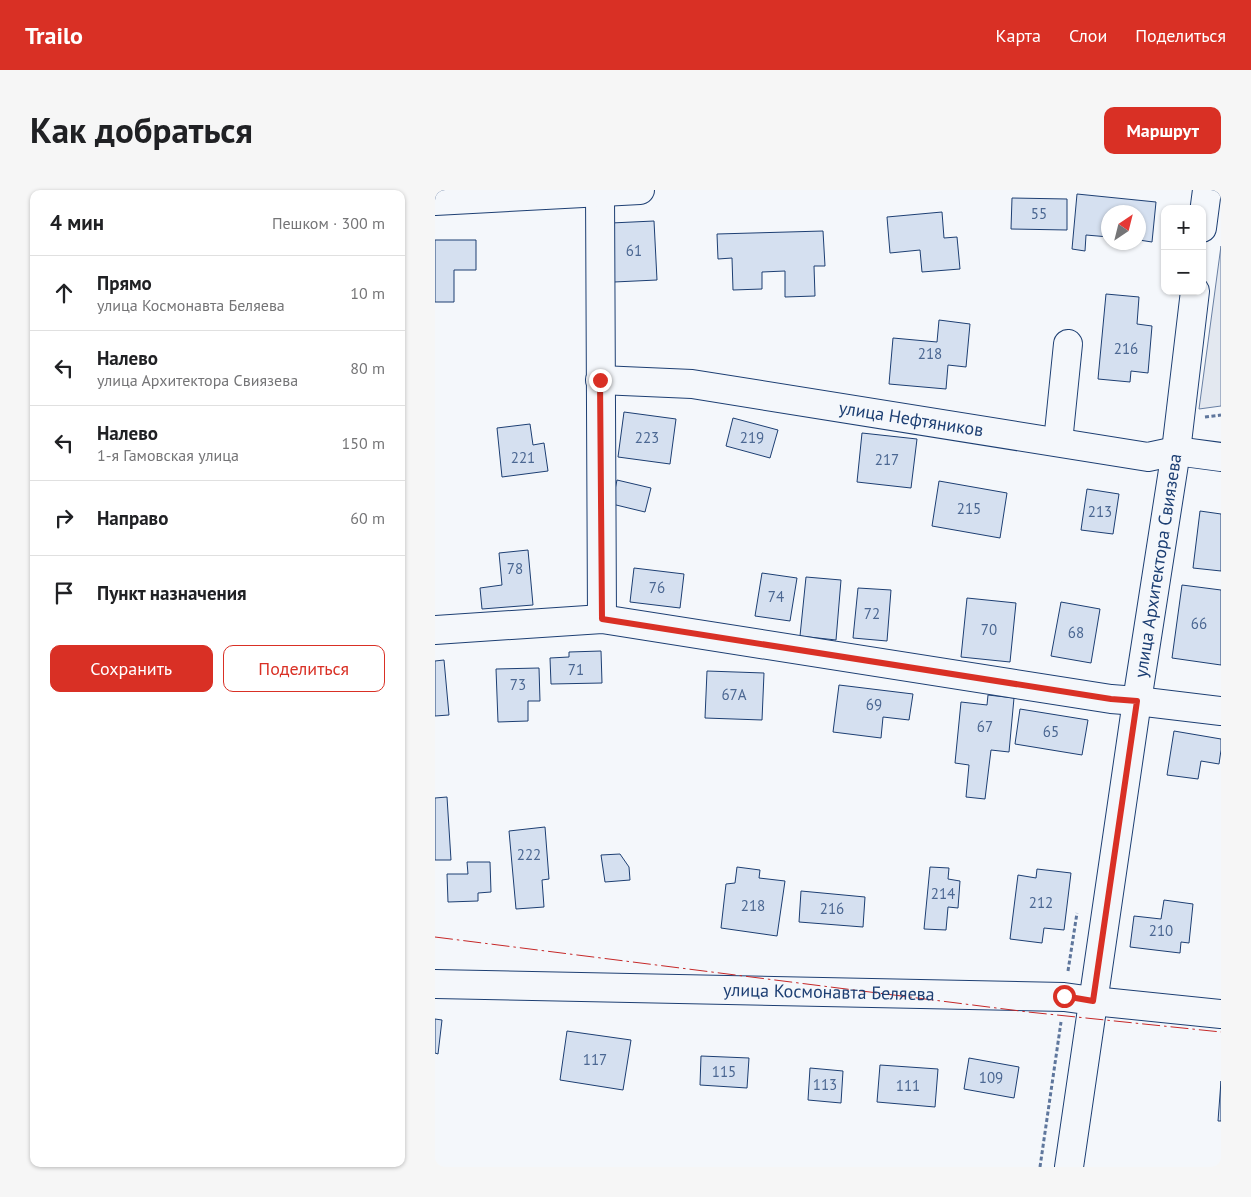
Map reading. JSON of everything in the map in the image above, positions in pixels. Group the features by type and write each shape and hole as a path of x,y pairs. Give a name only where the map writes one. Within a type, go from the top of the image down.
{"street":[{"path":"435,201 640,190"},
{"path":"1205,205 1207,190"},
{"path":"1217,190 1221,191"},
{"path":"600,192 602,619"},
{"name":"улица Архитектора Свиязева","path":"1069,1167 1137,701 1177,451 1195,295"},
{"path":"1058,442 1067,344"},
{"name":"улица Нефтяников","path":"600,380 692,384 1148,457 1177,451 1221,457"},
{"path":"435,630 602,619 1111,699 1221,711"},
{"name":"улица Космонавта Беляева","path":"435,984 1064,996 1093,1001 1221,1014"}],"path":[{"path":"1040,1167 1064,996"}],"shaded area":[{"path":"1221,246 1221,406 1199,409"}],"building":[{"path":"1077,194 1156,202 1152,242 1146,241 1146,205 1101,205 1101,236 1086,235 1085,251 1072,249"},
{"path":"1012,198 1067,199 1067,230 1011,229"},
{"path":"942,212 944,238 957,237 960,269 922,272 920,250 890,253 887,217"},
{"path":"654,221 657,280 614,282 611,223"},
{"path":"823,231 825,266 814,266 815,296 785,297 785,271 762,272 762,289 733,290 732,258 718,259 717,234"},
{"path":"435,240 476,240 476,270 454,270 454,302 435,302"},
{"path":"1106,294 1139,297 1137,324 1152,326 1148,373 1131,371 1130,382 1098,379"},
{"path":"939,320 970,324 966,367 948,365 946,389 889,384 893,338 937,342"},
{"path":"624,412 676,419 670,464 618,457"},
{"path":"733,418 778,430 770,458 726,446"},
{"path":"530,424 533,445 544,443 548,471 502,477 497,428"},
{"path":"862,433 917,439 911,488 857,482"},
{"path":"617,480 651,488 645,512 612,504"},
{"path":"939,481 1007,493 1000,538 932,526"},
{"path":"1087,489 1119,494 1113,534 1081,530"},
{"path":"1200,511 1221,514 1221,571 1193,568"},
{"path":"528,550 533,605 482,609 480,588 502,585 499,553"},
{"path":"634,568 684,574 680,608 630,602"},
{"path":"762,573 797,578 790,621 755,616"},
{"path":"806,577 841,580 836,640 800,636"},
{"path":"1182,585 1221,590 1221,665 1172,658"},
{"path":"858,588 891,590 887,641 853,638"},
{"path":"967,598 1016,603 1010,662 961,657"},
{"path":"1061,602 1100,609 1091,663 1051,656"},
{"path":"601,651 602,683 551,684 550,658 569,657 569,652"},
{"path":"444,660 449,715 435,716 435,661"},
{"path":"539,668 540,701 528,701 528,721 498,722 496,669"},
{"path":"707,671 764,673 762,720 705,718"},
{"path":"839,685 913,694 909,720 883,717 881,738 833,732"},
{"path":"988,695 1014,698 1009,752 991,750 985,799 966,797 969,765 955,763 961,702 987,705"},
{"path":"1020,709 1088,720 1082,755 1015,744"},
{"path":"1174,731 1221,739 1219,764 1201,761 1198,779 1167,775"},
{"path":"447,797 451,860 435,860 435,798"},
{"path":"545,827 549,879 542,880 544,907 516,909 509,831"},
{"path":"620,854 629,867 630,880 605,882 601,855"},
{"path":"467,862 490,862 491,892 478,893 478,901 448,902 447,874 468,874"},
{"path":"737,867 760,870 759,878 785,881 777,936 721,928 726,884 735,883"},
{"path":"930,867 949,868 948,879 960,881 958,908 948,907 946,930 924,929"},
{"path":"1037,869 1071,873 1064,930 1044,928 1042,943 1010,939 1018,875 1036,878"},
{"path":"801,891 865,897 863,927 799,922"},
{"path":"1164,900 1193,904 1189,943 1181,942 1180,953 1130,947 1134,916 1161,919"},
{"path":"435,1019 442,1020 438,1054 435,1053"},
{"path":"567,1031 631,1040 623,1090 560,1080"},
{"path":"701,1056 749,1058 747,1088 700,1085"},
{"path":"969,1058 1019,1067 1014,1098 964,1089"},
{"path":"880,1065 938,1069 935,1107 877,1102"},
{"path":"810,1068 843,1071 841,1103 808,1100"},
{"path":"1221,1081 1221,1121 1218,1121"}],"power":[{"path":"435,937 1028,1012 1221,1032"}],"route":[{"path":"600,380 602,619 1111,699 1137,701 1093,1001 1064,996"}]}
